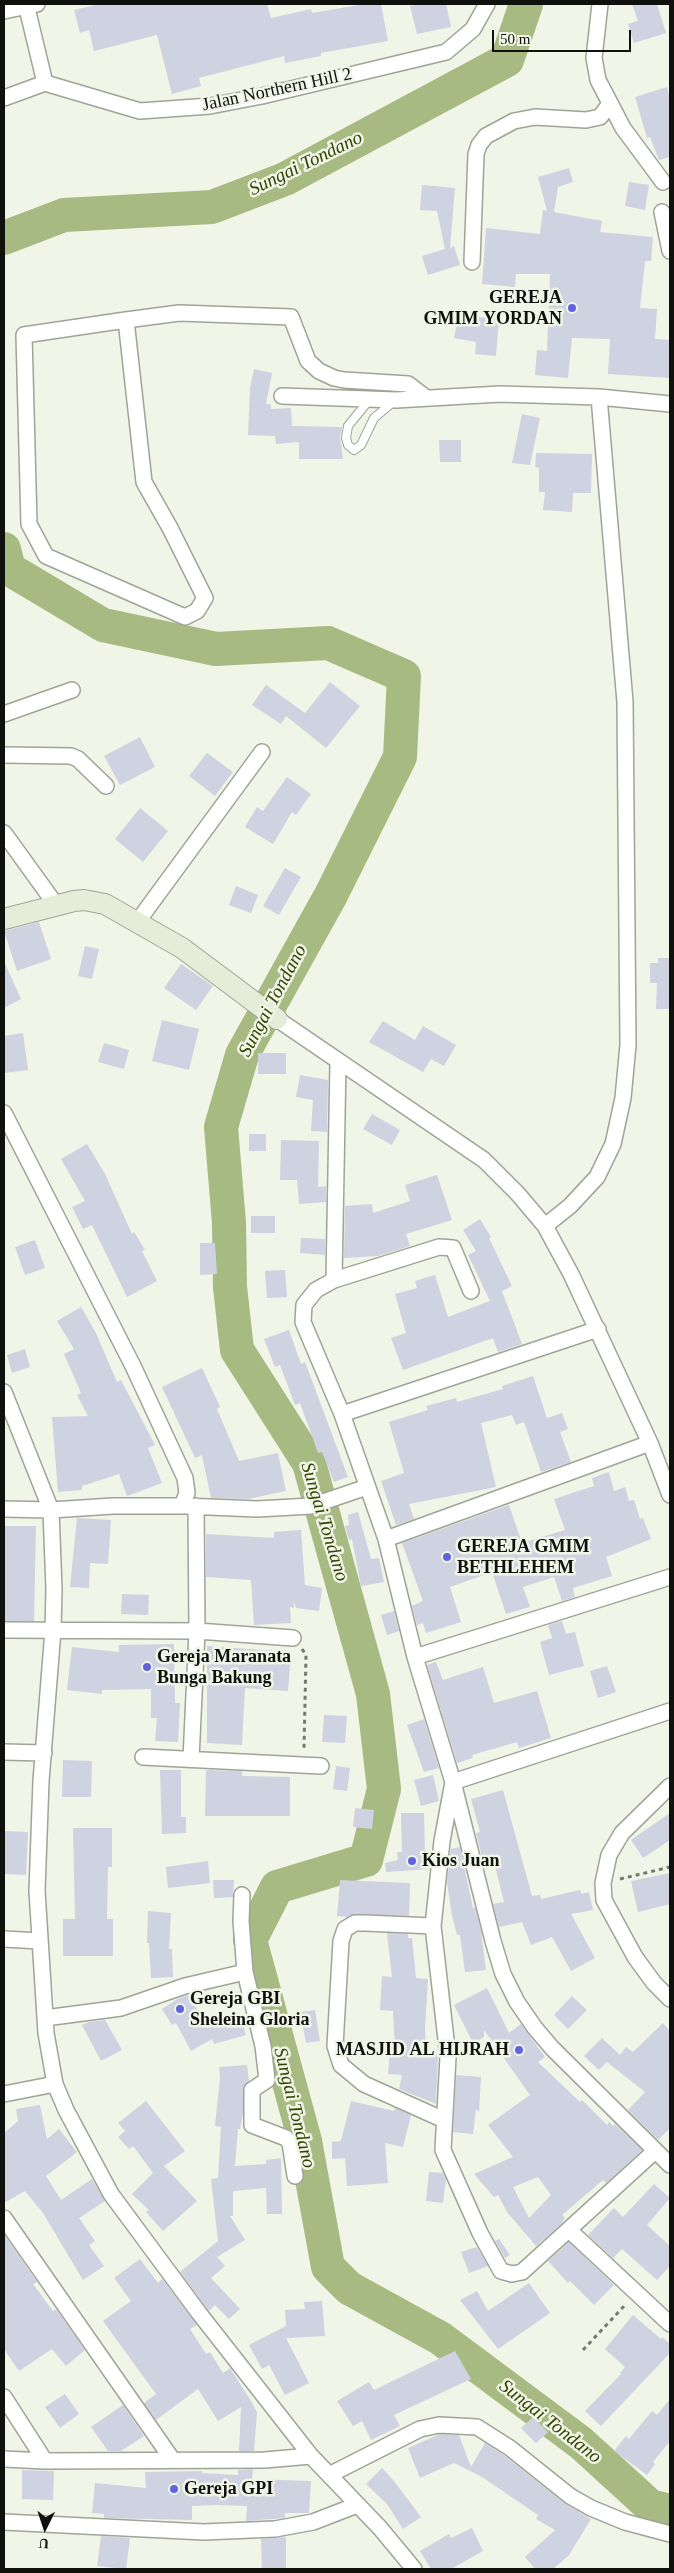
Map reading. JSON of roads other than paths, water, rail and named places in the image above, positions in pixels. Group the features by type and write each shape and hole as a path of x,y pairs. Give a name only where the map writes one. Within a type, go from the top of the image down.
{"street":[{"path":"4,11 30,4 45,83 4,98"},
{"name":"Jalan Northern Hill 2","path":"45,83 140,111 210,106 262,96 446,52 473,29 488,4"},
{"path":"600,4 594,58 598,80 609,105 633,144 663,182"},
{"path":"472,262 476,154 479,145 486,136 514,121 535,117 586,120 600,117 609,105"},
{"path":"662,212 670,251"},
{"path":"126,320 144,482 205,598 197,611 185,616 46,556 29,524 24,336 126,320 179,313 291,317 308,361 319,371 334,378 344,380 408,384 425,397"},
{"path":"282,396 371,397 396,400 500,394 599,397 670,404"},
{"path":"545,1226 570,1206 597,1177 614,1144 623,1098 628,1044 626,702 599,397"},
{"path":"4,714 72,690"},
{"path":"138,921 262,752"},
{"path":"4,755 71,756 78,759 106,786"},
{"path":"4,833 56,904"},
{"path":"4,919 74,900 105,904 138,921 182,948 338,1062 484,1160 518,1194 545,1226 598,1329 650,1443 670,1495"},
{"path":"334,1280 338,1062"},
{"path":"4,1113 133,1366 185,1478 189,1506 197,1631 191,1759"},
{"path":"471,1291 453,1248 439,1247 334,1280 316,1290 304,1305 302,1312 314,1350 342,1414 386,1539 415,1657 453,1782 492,1941 503,1974 535,2028 552,2048 670,2165"},
{"path":"342,1414 598,1329"},
{"path":"4,1392 51,1510 54,1589 53,1630 37,1891 45,2018 55,2084 66,2110 111,2194 199,2313 311,2456 380,2528 414,2569"},
{"path":"386,1539 650,1443"},
{"path":"4,1509 51,1510 113,1506 189,1506 257,1510 311,1506 367,1487"},
{"path":"415,1657 670,1577"},
{"path":"4,1630 197,1631 292,1638"},
{"path":"453,1782 670,1712"},
{"path":"4,1752 44,1753"},
{"path":"143,1757 321,1766"},
{"path":"453,1782 442,1841 433,1926 447,2034 448,2057 443,2150 480,2233 501,2271 512,2274 522,2272 655,2151"},
{"path":"670,1786 622,1833 609,1855 604,1883 604,1900 635,1957 654,1983 670,1999"},
{"path":"242,1895 245,1972 263,2046 267,2080 252,2090 252,2125 286,2138 290,2143 295,2176"},
{"path":"433,1926 355,1923 345,1929 341,1941 335,2046 341,2065 364,2084 444,2120"},
{"path":"4,1939 40,1941"},
{"path":"45,2018 121,2008 185,1986 245,1972"},
{"path":"4,2094 55,2084"},
{"path":"4,2218 172,2459"},
{"path":"569,2230 670,2324"},
{"path":"4,2397 45,2461"},
{"path":"329,2475 420,2429 439,2425 477,2427 510,2448 570,2496 591,2508 625,2522 670,2534"},
{"path":"4,2458 45,2461 266,2460 311,2456"},
{"path":"4,2522 204,2532 275,2529 313,2522 357,2505"}],"lane":[{"path":"371,397 348,426 348,445 354,450 361,445 374,418 396,400"}],"waterway":[{"name":"Sungai Tondano","path":"4,238 64,215 212,207 285,179 507,60 526,4"},
{"name":"Sungai Tondano","path":"4,549 9,569 103,625 216,649 328,643 404,676 400,757 331,895 242,1055 221,1127 229,1223 230,1287 237,1350 309,1463 373,1694 384,1789 366,1860 277,1887 250,1940 305,2141 328,2267 349,2288 440,2338 581,2443 650,2506 670,2511"}],"place":[{"name":"GEREJA GMIM YORDAN","path":"572,308"},
{"name":"GEREJA GMIM BETHLEHEM","path":"447,1557"},
{"name":"Gereja Maranata Bunga Bakung","path":"147,1667"},
{"name":"Kios Juan","path":"412,1861"},
{"name":"Gereja GBI Sheleina Gloria","path":"180,2009"},
{"name":"MASJID AL HIJRAH","path":"519,2050"},
{"name":"Gereja GPI","path":"174,2489"}]}
